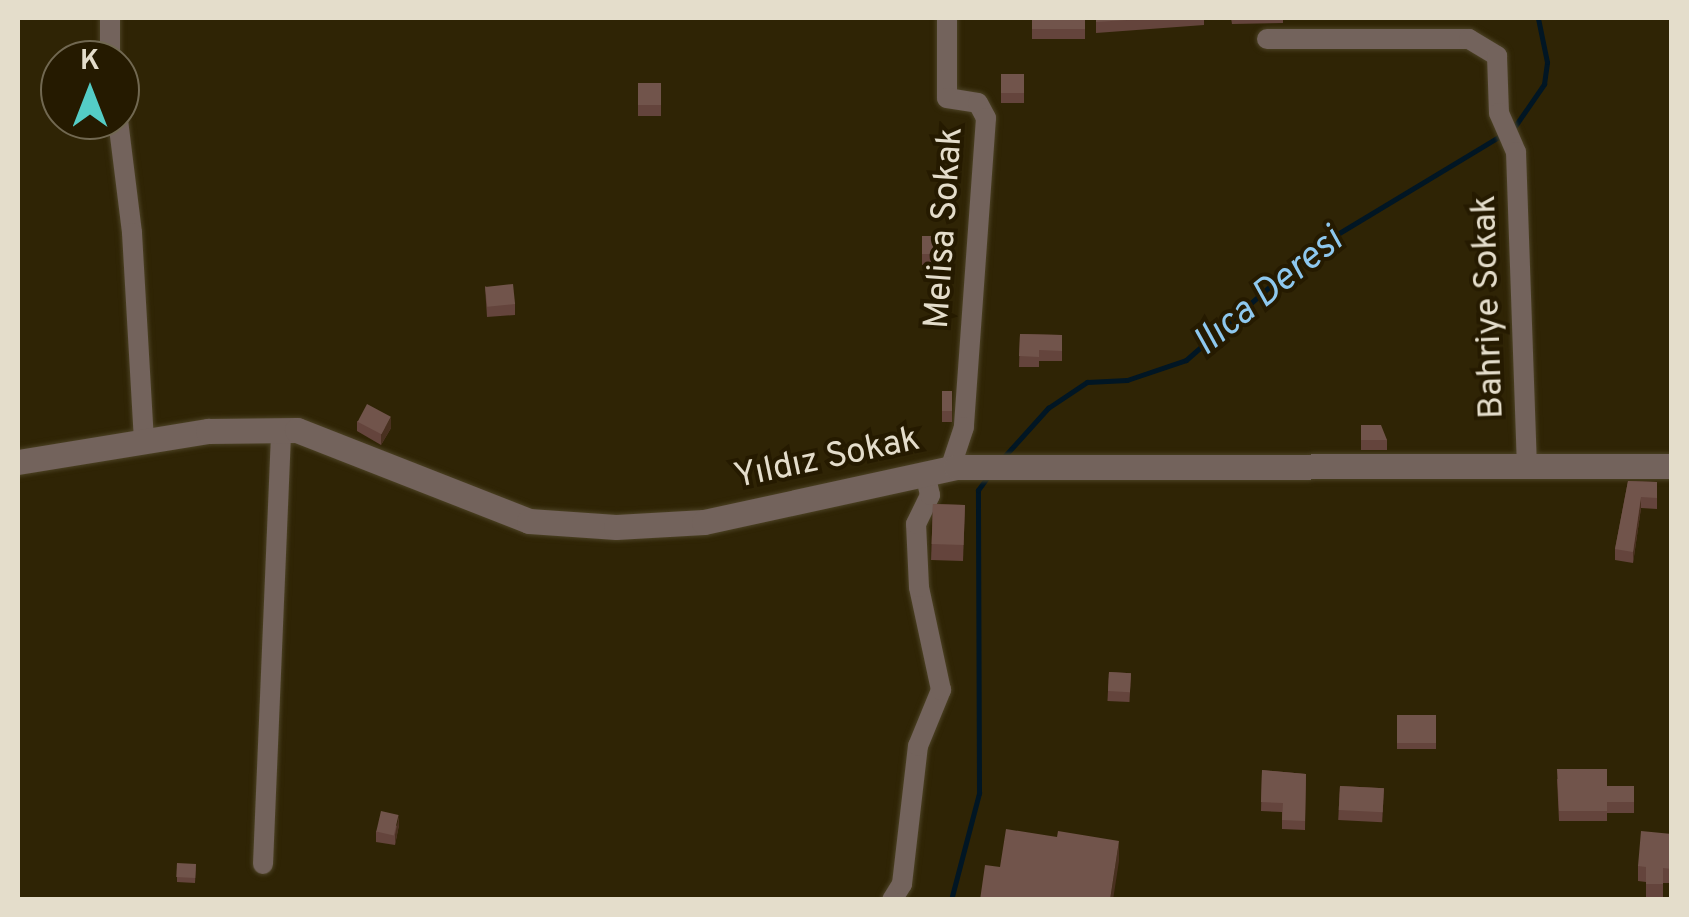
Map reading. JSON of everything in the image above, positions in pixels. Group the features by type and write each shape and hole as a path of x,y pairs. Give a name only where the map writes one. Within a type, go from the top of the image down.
{"street":[{"name":"Melisa Sokak","path":"944,470 964,428 986,118 978,103 947,98 946,18"},
{"name":"Bahriye Sokak","path":"1267,39 1469,39 1497,56 1499,113 1510,146 1516,152 1528,468"},
{"path":"120,140 132,233 144,442"},
{"path":"263,864 281,430"},
{"name":"Yıldız Sokak","path":"18,462 144,442 297,430 529,521 616,527 704,522 944,470 1024,464 1672,466"},
{"path":"892,900 902,884 918,746 941,690 920,587 916,524 944,470"}],"building":[{"path":"1032,18 1085,18 1085,29 1032,29"},
{"path":"1096,18 1158,18 1096,22"},
{"path":"1001,74 1024,74 1024,93 1001,93"},
{"path":"638,83 661,83 661,105 638,105"},
{"path":"922,236 942,236 942,254 922,254"},
{"path":"513,284 515,304 487,307 485,287"},
{"path":"1020,334 1062,335 1062,351 1039,350 1039,357 1019,356"},
{"path":"942,391 952,391 952,411 942,411"},
{"path":"367,404 391,417 381,434 358,422"},
{"path":"1361,425 1381,425 1387,440 1361,440"},
{"path":"1628,481 1657,482 1657,498 1641,497 1633,552 1615,549"},
{"path":"933,504 965,505 964,545 932,544"},
{"path":"1109,672 1131,673 1130,692 1108,691"},
{"path":"1397,715 1436,715 1436,743 1397,743"},
{"path":"1557,769 1607,769 1607,786 1634,786 1634,802 1607,802 1607,811 1559,811"},
{"path":"1262,770 1306,774 1305,821 1282,820 1283,803 1261,802"},
{"path":"1340,786 1384,788 1383,812 1339,810"},
{"path":"381,811 399,815 394,836 376,831"},
{"path":"1006,829 1057,837 1058,831 1119,841 1110,900 980,900 985,865 1000,867"},
{"path":"1641,831 1672,834 1672,869 1663,868 1663,884 1646,884 1646,867 1638,866"},
{"path":"177,863 196,864 195,878 176,877"}],"waterway":[{"name":"Ilıca Deresi","path":"1513,129 1544,84 1547,62 1538,18"},
{"name":"Ilıca Deresi","path":"1002,459 1048,408 1087,382 1127,380 1186,360 1311,250 1503,134"},
{"name":"Ilıca Deresi","path":"951,900 979,793 978,490 989,475"}]}
